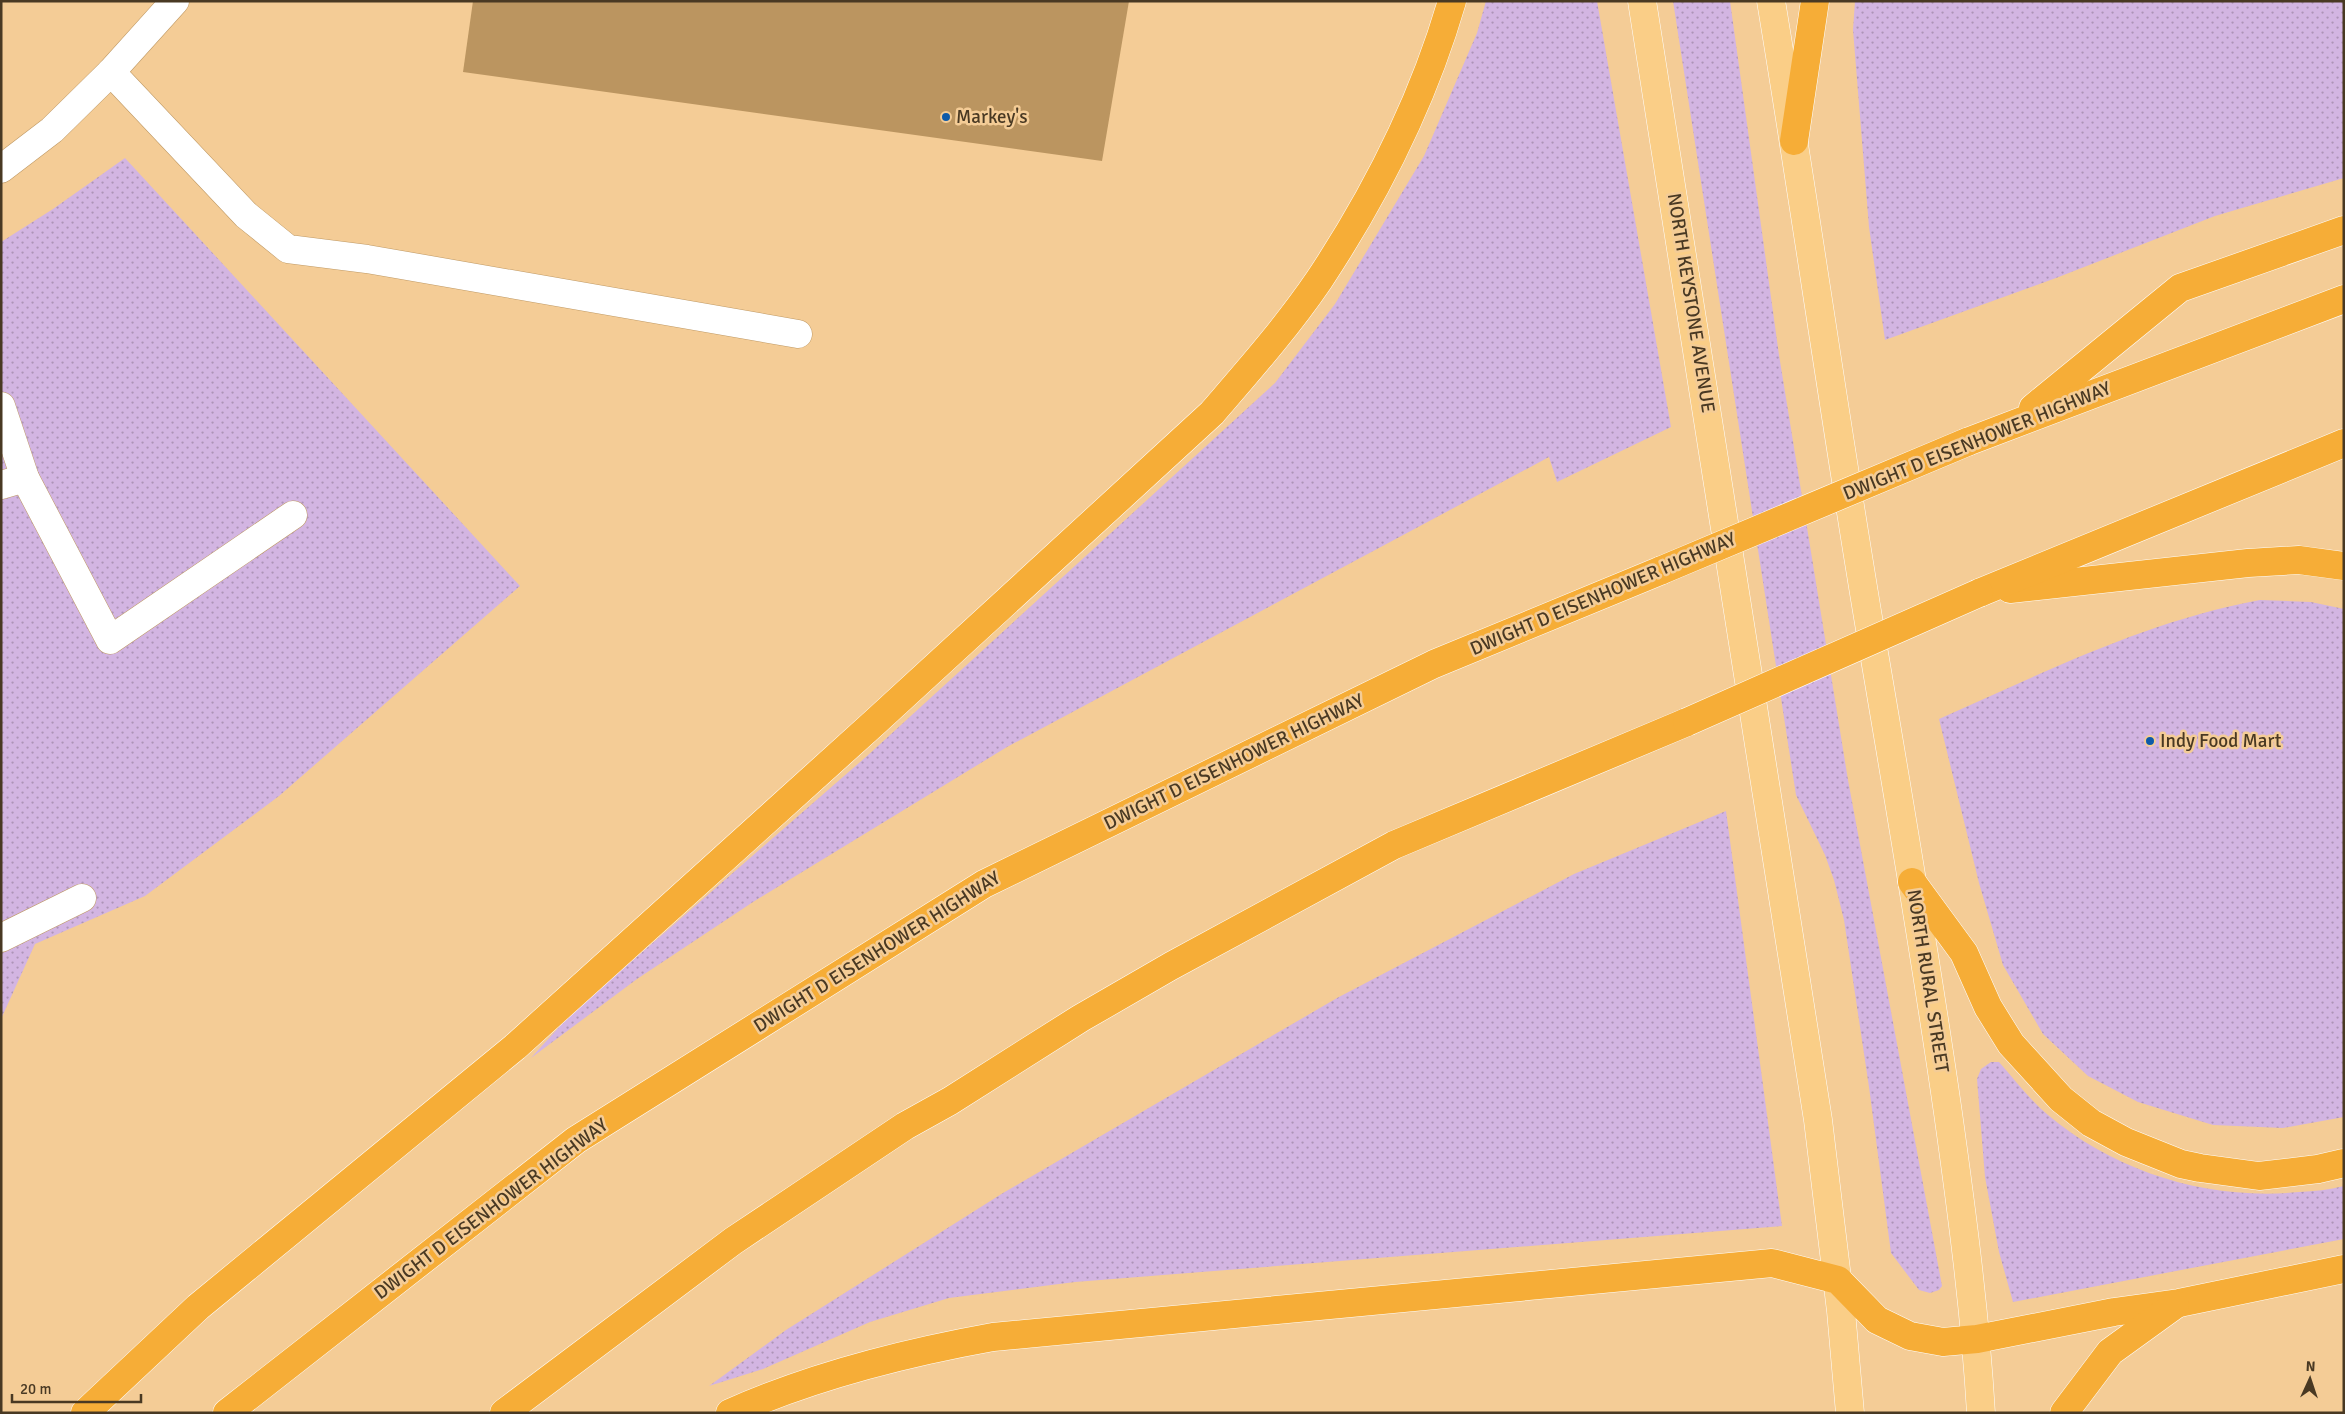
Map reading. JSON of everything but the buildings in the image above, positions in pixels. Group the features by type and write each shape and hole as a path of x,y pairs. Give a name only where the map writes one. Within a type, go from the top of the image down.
{"highway":[{"path":"85,1413 198,1308 515,1047 874,723 1212,413 1260,358 1312,289 1361,212 1395,148 1426,79 1452,1"},
{"path":"1794,141 1815,1"},
{"path":"2015,424 2180,288 2344,230"},
{"name":"DWIGHT D EISENHOWER HIGHWAY","path":"227,1413 576,1140 984,884 1434,664 1967,442 2344,299"},
{"path":"504,1413 733,1241 905,1126 950,1101 1081,1018 1171,966 1394,845 1687,722 1979,593 2344,443"},
{"path":"1979,593 2248,563 2299,560 2344,566"},
{"path":"1912,882 1964,953 1988,1007 2011,1044 2061,1099 2091,1123 2126,1142 2180,1164 2200,1168 2259,1176 2318,1170 2344,1162"},
{"path":"730,1413 758,1400 829,1377 960,1343 993,1337 1772,1263 1838,1280 1877,1320 1910,1336 1943,1342 1976,1339 2114,1312 2179,1303 2344,1269"},
{"path":"2064,1413 2110,1352 2179,1303"}],"main road":[{"name":"NORTH KEYSTONE AVENUE","path":"1642,1 1739,605 1818,1120 1838,1280"},
{"path":"1771,1 1794,141"},
{"name":"NORTH RURAL STREET","path":"1794,141 1856,552 1926,960 1963,1222 1976,1339 1981,1413"},
{"path":"1838,1280 1850,1413"}],"street":[{"path":"1,169 52,130 111,72 175,1"},
{"path":"111,72 246,215 288,249 367,259 798,334"},
{"path":"1,406 13,481 110,640 293,515"},
{"path":"1,938 82,898"}],"shaded area":[{"path":"1486,1 1597,1 1671,427 1557,482 1549,457 1007,747 753,902 637,979 531,1058 569,1016 867,756 1275,383 1335,304 1424,156 1477,33"},
{"path":"1673,1 1730,1 1779,355 1848,780 1942,1286 1939,1290 1930,1293 1919,1290 1891,1253 1844,920 1834,880 1825,855 1796,795"},
{"path":"1855,1 2344,1 2344,178 2215,216 2056,278 1885,340 1869,227 1853,30"},
{"path":"125,158 520,586 279,796 145,896 35,944 1,1019 1,242 53,209"},
{"path":"2260,600 2311,602 2344,609 2344,1117 2283,1128 2213,1125 2138,1102 2088,1076 2043,1034 2003,965 1979,883 1939,719 2056,667 2136,635 2218,609"},
{"path":"1726,811 1782,1226 1075,1282 949,1298 870,1322 763,1369 709,1386 786,1330 1003,1193 1337,998 1574,874"},
{"path":"1991,1062 1999,1062 2041,1109 2075,1135 2104,1153 2166,1179 2232,1192 2265,1194 2316,1191 2344,1186 2344,1239 2013,1302 1999,1252 1985,1177 1977,1079 1981,1069"}],"place":[{"name":"Markey's","path":"946,117"},
{"name":"Indy Food Mart","path":"2150,741"}]}
